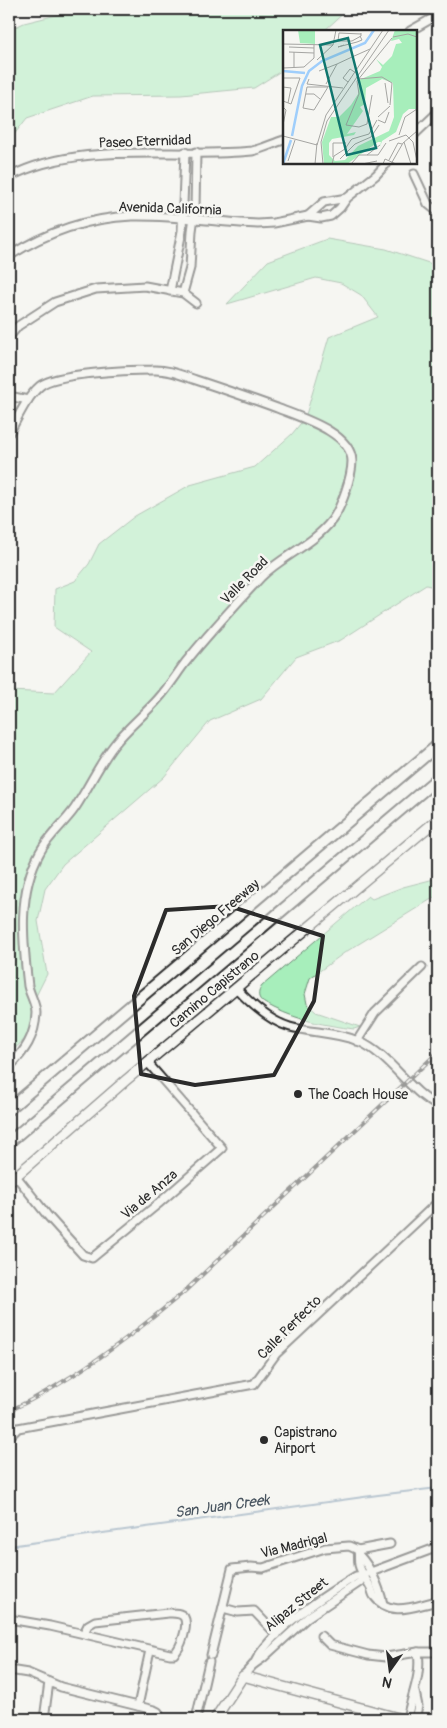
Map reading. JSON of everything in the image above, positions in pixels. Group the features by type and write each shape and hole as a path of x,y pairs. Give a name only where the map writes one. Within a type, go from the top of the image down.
{"highway":[{"name":"San Diego Freeway","path":"9,1109 438,745"},
{"path":"9,1142 438,778"}],"main road":[{"name":"Camino Capistrano","path":"12,1179 102,1100 438,819"},
{"name":"Alipaz Street","path":"215,1719 243,1676"},
{"path":"243,1676 402,1719"}],"street":[{"path":"412,30 438,15"},
{"path":"417,132 438,112"},
{"name":"Paseo Eternidad","path":"9,177 23,170 79,156 254,150 283,140"},
{"path":"170,291 180,247 183,219 182,184 185,152"},
{"path":"183,293 190,268 194,220 196,152"},
{"name":"Avenida California","path":"9,256 46,236 79,224 109,218 132,216 258,224 289,221 308,216 321,218 331,216 347,198 369,181 386,164"},
{"path":"414,174 428,204 438,212"},
{"path":"184,175 196,176"},
{"name":"Avenida California","path":"308,216 324,202 347,198"},
{"path":"176,265 190,268"},
{"path":"9,337 18,326 55,302 96,289 145,286 183,293 196,303"},
{"name":"Valle Road","path":"9,433 28,400 41,385 65,376 140,370 168,371 271,406 325,428 348,448 352,459 348,480 333,518 322,532 265,573 239,600 186,662 158,699 113,746 72,812 53,833 39,853 29,878 24,904 22,932 29,991 36,1010 32,1038 22,1055 9,1067"},
{"path":"9,396 28,400"},
{"path":"357,1041 375,1014 422,967"},
{"path":"237,989 260,1010 288,1026 333,1034 357,1041 383,1057 415,1091 438,1106"},
{"name":"Via de Anza","path":"12,1179 88,1257 94,1257 168,1195 222,1148 148,1063"},
{"name":"Calle Perfecto","path":"12,1434 18,1428 254,1384 276,1354 438,1202"},
{"name":"Via Madrigal","path":"196,1719 232,1569 263,1568 325,1548 349,1546 358,1553 390,1544"},
{"name":"Alipaz Street","path":"254,1664 258,1654 277,1635 318,1600 356,1576 438,1547"},
{"path":"358,1553 371,1572 384,1607"},
{"path":"358,1553 363,1575 371,1587 373,1595 384,1607 393,1609 412,1608 438,1601"},
{"name":"Alipaz Street","path":"243,1676 308,1617 360,1582 363,1575"},
{"path":"223,1608 238,1612 254,1611 277,1635"},
{"path":"9,1619 84,1633 150,1650 174,1654 178,1651 185,1627 184,1617 180,1614 168,1613 95,1622 88,1625 84,1633"},
{"path":"321,1636 330,1645 368,1656 386,1657 418,1652 438,1652"},
{"path":"138,1706 150,1650"},
{"path":"407,1719 419,1672 418,1652"},
{"path":"9,1670 28,1673 60,1687 158,1712 161,1719"},
{"path":"44,1719 49,1682"},
{"path":"414,1692 418,1706 415,1719"}],"highlighted area":[{"path":"229,906 323,936 314,1001 274,1075 195,1085 141,1074 134,996 166,910"}],"green space":[{"path":"81,9 348,9 325,30 283,30 283,70 254,88 181,95 93,96 27,118 9,141 9,30 24,23"},
{"path":"327,239 386,249 438,266 438,588 426,585 341,640 296,657 261,699 210,721 164,777 63,864 45,889 38,921 47,974 35,998 28,1036 9,1054 9,691 54,693 91,652 54,627 55,589 75,581 89,564 99,544 135,516 190,485 255,467 292,434 305,418 329,337 378,317 361,295 341,283 316,278 227,304 268,261"},
{"path":"438,878 438,895 344,953 310,978 305,994 307,1004 316,1012 360,1027 354,1029 303,1019 274,1008 260,999 259,992 262,986 368,896 372,899 403,887"}],"waterway":[{"name":"San Juan Creek","path":"9,1546 438,1488"}],"railway":[{"path":"9,1411 78,1372 143,1325 184,1292 438,1052"}],"place":[{"name":"The Coach House","path":"298,1094"},
{"name":"Capistrano Airport","path":"264,1440"}]}
